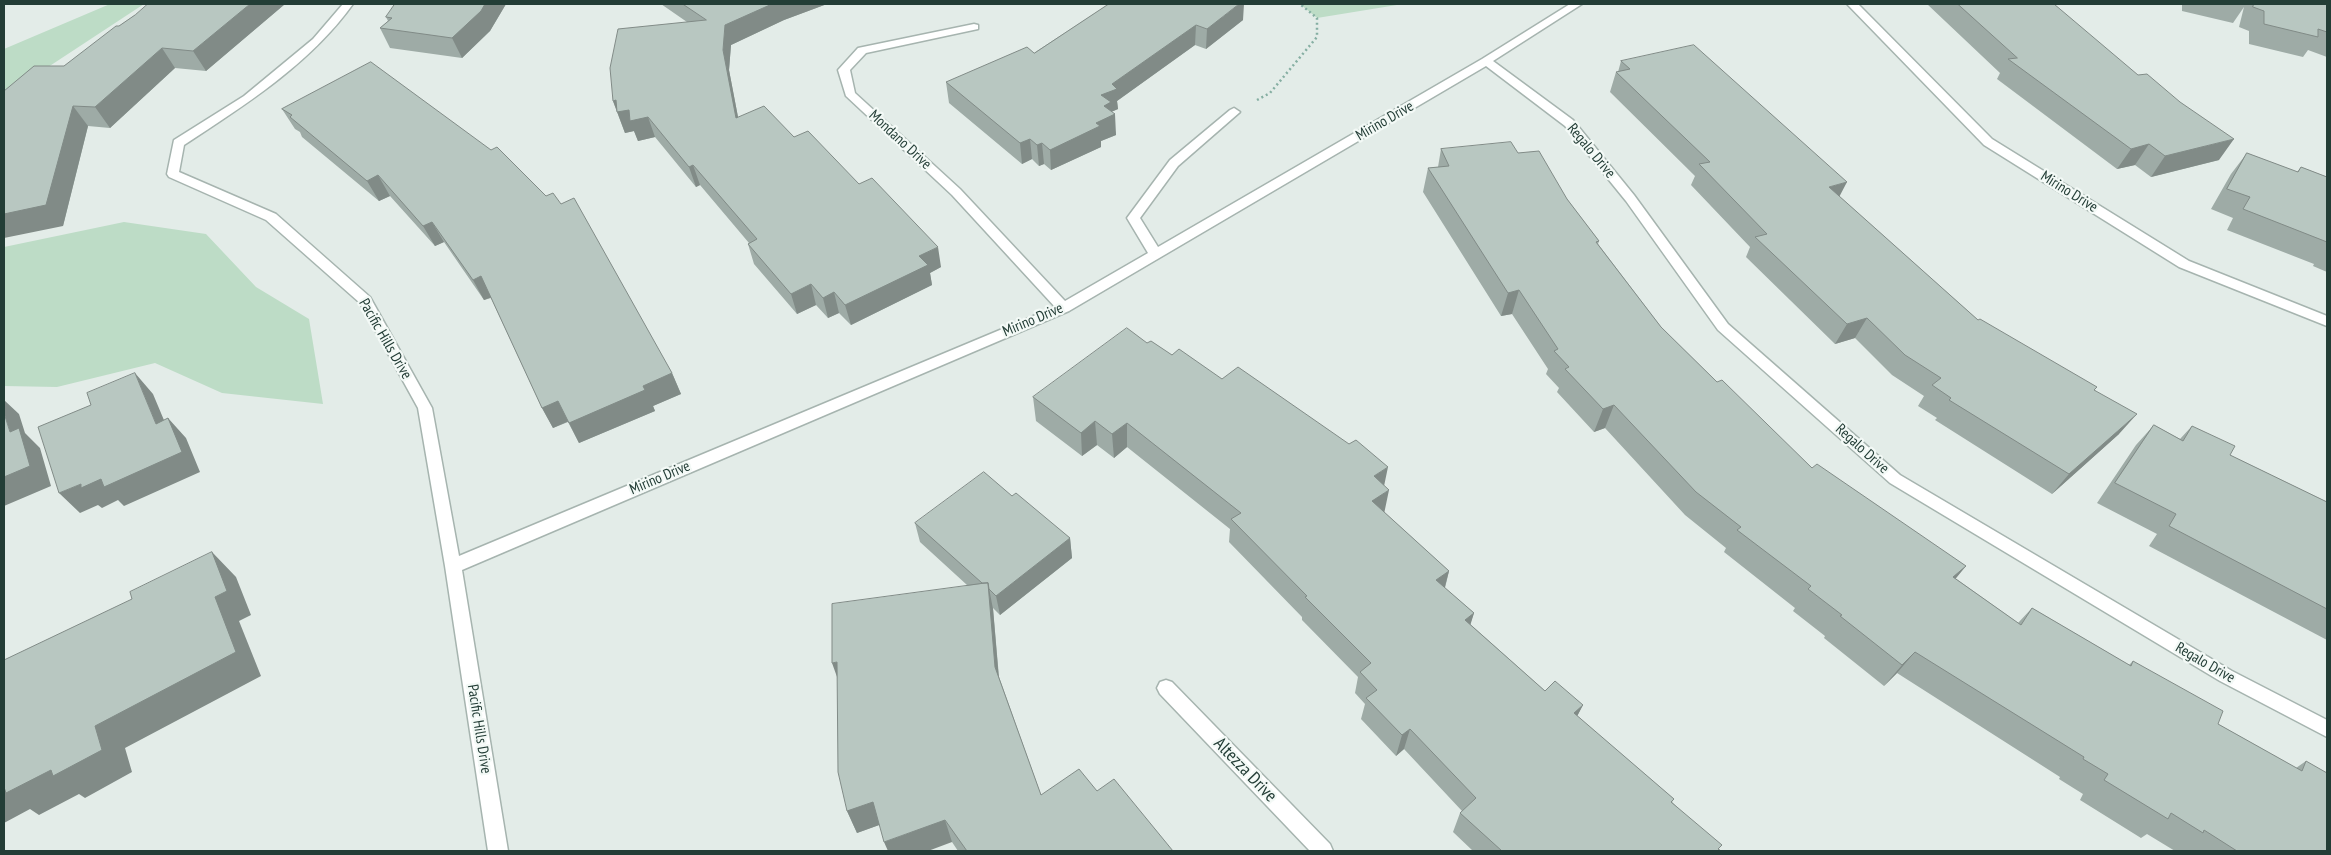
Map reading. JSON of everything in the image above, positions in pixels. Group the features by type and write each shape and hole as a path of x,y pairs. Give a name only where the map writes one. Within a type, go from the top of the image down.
{"street":[{"name":"Pacific Hills Drive","path":"348,4 317,41 248,98 178,143 173,174 271,217 365,300 425,408 453,566 498,851"},
{"name":"Mirino Drive","path":"453,566 1064,308 1486,61 1576,4"},
{"name":"Mirino Drive","path":"1852,4 1988,142 2184,264 2327,321"},
{"name":"Mondano Drive","path":"974,27 862,50 844,70 850,94 956,192 1064,308"},
{"name":"Regalo Drive","path":"1486,61 1569,123 1630,198 1723,327 1895,479 2226,676 2327,729"},
{"path":"1155,254 1133,218 1174,162 1234,112"},
{"name":"Altezza Drive","path":"1166,688 1323,851"}],"path":[{"path":"1234,112 1270,93 1317,37 1317,18 1300,4"}],"green space":[{"path":"110,4 144,4 4,96 4,49"},
{"path":"1300,4 1403,4 1317,18"},
{"path":"124,222 206,234 256,287 309,319 323,404 222,393 155,363 57,387 4,386 4,247"}],"building":[{"path":"148,4 250,4 193,51 162,48 95,107 73,106 46,205 4,214 4,91 34,66 64,66"},
{"path":"395,4 485,4 481,11 452,38 380,28 392,18 386,17"},
{"path":"683,4 772,4 725,25 723,50 736,118 764,106 794,137 808,131 859,184 872,178 938,247 919,256 928,265 845,305 834,292 823,298 811,284 791,294 748,244 757,239 693,165 689,167 648,117 630,121 629,110 617,112 616,100 613,101 610,68 618,29 706,20"},
{"path":"1109,4 1239,4 1207,29 1196,25 1112,84 1117,89 1101,95 1111,102 1104,106 1115,114 1096,123 1100,126 1050,150 1042,143 1037,145 1030,139 1020,143 946,82 1027,47 1034,53"},
{"path":"1958,4 2054,4 2138,75 2147,74 2180,102 2234,139 2165,156 2149,144 2131,149 2008,59 2017,58"},
{"path":"2254,4 2327,4 2327,32 2318,29 2318,37 2264,24 2264,11 2253,7"},
{"path":"1694,45 1847,182 1829,187 1978,320 1980,319 2097,387 2094,390 2137,414 2069,474 1949,400 1951,398 1932,385 1941,378 1905,355 1867,318 1847,324 1755,237 1767,234 1699,164 1710,162 1616,72 1630,69 1621,61"},
{"path":"371,62 491,150 497,147 546,196 553,193 561,204 574,198 672,373 643,386 645,390 569,423 558,401 542,408 481,276 473,280 432,222 423,226 378,175 367,181 290,117 292,115 282,109"},
{"path":"1511,142 1518,153 1539,151 1567,199 1599,241 1596,242 1661,327 1717,382 1722,380 1812,468 1817,464 1966,566 1953,577 2021,625 2032,608 2131,666 2133,661 2223,711 2218,724 2302,771 2306,761 2327,773 2327,851 2237,851 2204,830 2203,833 2171,813 2168,819 2104,780 2108,774 2083,759 2084,757 1915,652 1902,665 1808,589 1811,586 1737,530 1741,527 1696,492 1614,405 1603,409 1565,369 1569,367 1554,351 1558,349 1519,290 1508,293 1428,168 1449,166 1441,149"},
{"path":"2247,153 2298,172 2301,167 2327,177 2327,242 2243,209 2250,197 2227,189"},
{"path":"1127,328 1147,343 1151,341 1172,355 1179,349 1222,379 1238,367 1349,444 1356,440 1388,467 1374,476 1389,490 1372,501 1449,571 1436,580 1474,613 1465,620 1545,691 1555,681 1583,705 1574,713 1674,799 1671,802 1722,845 1718,849 1721,851 1502,851 1460,813 1476,798 1410,729 1402,735 1366,698 1377,690 1360,672 1371,663 1231,519 1241,513 1127,423 1112,434 1095,421 1081,433 1033,397"},
{"path":"135,373 156,424 168,418 182,452 104,487 101,479 81,488 81,484 59,493 38,427 91,405 87,393"},
{"path":"4,413 10,432 19,428 30,466 4,477"},
{"path":"2154,425 2183,441 2192,426 2235,446 2230,455 2327,502 2327,609 2169,526 2176,514 2115,483"},
{"path":"984,472 1012,496 1016,493 1070,538 996,596 989,589 988,583 982,583 915,523"},
{"path":"212,552 227,591 215,597 236,652 95,726 102,750 53,776 51,770 6,793 4,787 4,660 132,599 130,592"},
{"path":"988,583 995,667 1041,795 1079,769 1097,791 1114,779 1173,851 967,851 945,820 884,842 873,802 847,811 838,772 837,662 832,663 832,604"}]}
